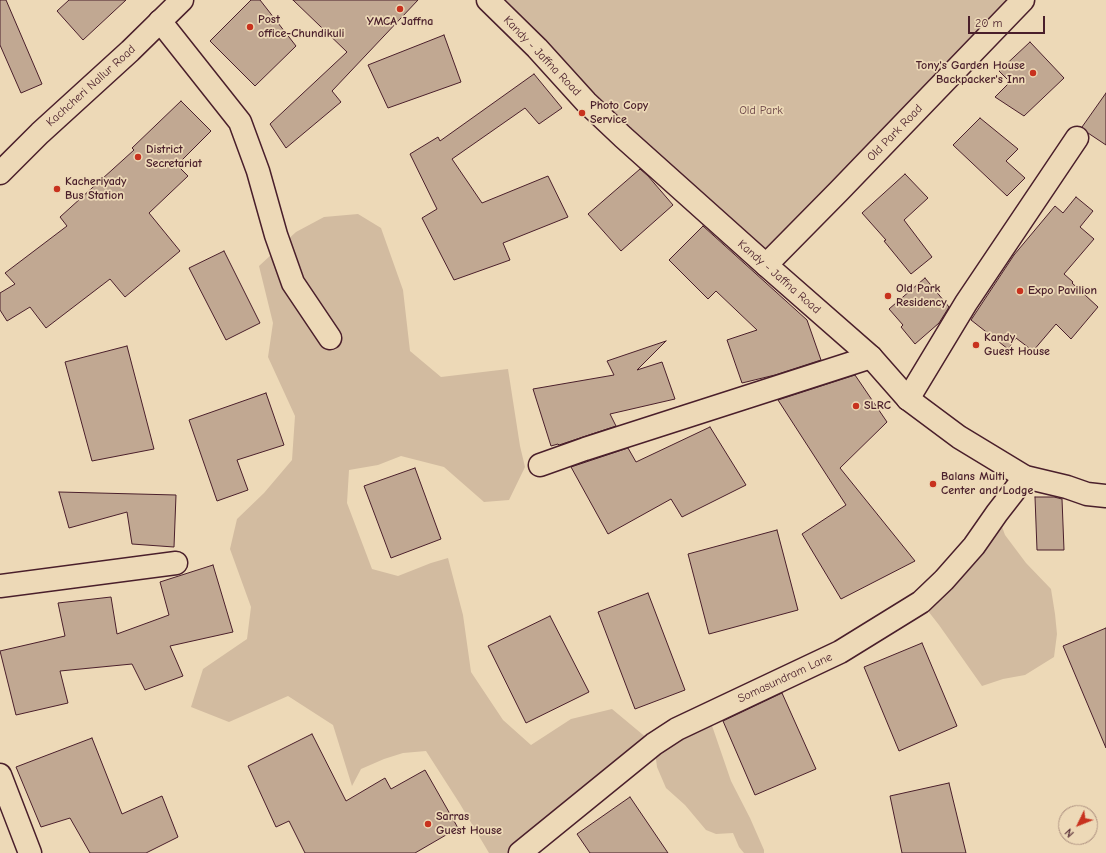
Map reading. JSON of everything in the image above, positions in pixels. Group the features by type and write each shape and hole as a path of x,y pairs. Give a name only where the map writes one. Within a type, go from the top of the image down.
{"main road":[{"name":"Kachcheri Nallur Road","path":"0,173 40,133 125,56 182,0"},
{"name":"Kandy - Jaffna Road","path":"488,0 537,48 591,107 628,142 871,357 908,399 959,437 1025,477 1067,487 1087,494 1106,496"},
{"name":"Old Park Road","path":"766,265 840,191 1023,0"},
{"path":"160,21 240,122 258,170 276,234 293,283 330,338"},
{"path":"908,399 966,303 1077,138"},
{"path":"540,465 585,449 871,357"},
{"name":"Somasundram Lane","path":"520,853 654,744 677,729 840,652 921,602 944,580 974,546 1025,477"},
{"path":"0,586 176,564"},
{"path":"0,775 30,853"}],"green space":[{"name":"Old Park","path":"488,0 1023,0 766,265"},
{"path":"358,214 381,228 403,290 410,351 441,377 508,369 520,446 525,467 509,500 484,502 444,467 401,456 378,465 349,470 347,503 372,569 398,576 448,558 463,615 471,672 503,720 531,745 571,719 612,709 654,744 520,853 489,853 426,751 403,753 361,769 352,786 333,725 288,696 229,722 191,707 203,669 247,639 251,607 230,549 237,519 264,493 292,460 295,416 268,357 273,323 259,266 296,232 324,217"},
{"path":"997,513 1005,535 1026,563 1051,589 1057,634 1054,657 1025,675 1003,679 982,686 921,602"},
{"path":"708,714 731,781 750,818 764,853 744,853 739,847 733,833 716,834 706,830 685,805 666,788 657,767 654,744"}],"building":[{"path":"0,0 6,0 42,84 21,93 0,45"},
{"path":"69,0 126,0 83,40 57,11"},
{"path":"251,0 260,0 296,46 255,86 210,41"},
{"path":"293,0 418,0 332,91 341,102 286,148 270,124 347,52"},
{"path":"444,35 461,82 388,108 368,65"},
{"path":"1030,42 1064,78 1024,116 995,97 1010,82 999,71"},
{"path":"534,74 562,108 539,124 525,108 452,159 482,203 548,176 568,217 503,243 510,260 454,280 422,218 437,209 410,154 438,137 440,141"},
{"path":"1106,93 1106,145 1082,127"},
{"path":"181,101 211,131 177,165 188,176 149,213 180,251 125,297 110,279 46,328 30,307 7,321 0,310 0,293 15,284 5,273 67,226 60,217 134,150 132,148"},
{"path":"980,118 1018,149 1006,161 1025,178 1007,196 953,145"},
{"path":"640,169 673,205 621,251 588,214"},
{"path":"905,174 928,198 904,220 932,257 911,274 884,241 886,240 862,213"},
{"path":"1076,197 1093,211 1080,227 1094,239 1064,274 1098,307 1071,339 1056,324 1033,351 1016,338 1008,349 971,320 1014,255 1055,206 1063,213"},
{"path":"703,226 807,320 821,360 775,375 742,383 727,340 757,330 716,291 708,299 669,260"},
{"path":"224,251 260,323 226,340 189,268"},
{"path":"925,278 949,307 939,323 915,344 901,327 903,325 889,309"},
{"path":"666,341 637,370 662,362 675,399 610,414 616,426 559,445 551,446 533,389 614,375 607,361"},
{"path":"127,346 154,449 92,461 65,362"},
{"path":"855,375 887,422 840,468 915,561 841,599 802,534 846,505 778,400"},
{"path":"266,393 284,445 237,460 248,490 217,501 189,420"},
{"path":"710,427 746,485 682,517 671,499 608,534 571,467 628,448 636,462"},
{"path":"415,468 441,539 391,558 364,486"},
{"path":"59,492 176,495 174,547 132,544 127,512 69,528"},
{"path":"1035,497 1054,497 1062,499 1064,550 1037,550"},
{"path":"777,530 798,610 709,634 688,554"},
{"path":"213,565 233,632 170,646 183,676 145,690 132,664 60,671 68,703 16,715 0,651 65,636 58,603 111,597 117,634 169,615 160,582"},
{"path":"648,593 685,690 635,709 598,612"},
{"path":"550,616 589,692 526,723 488,646"},
{"path":"1106,628 1106,748 1063,646"},
{"path":"922,643 957,726 899,751 864,667"},
{"path":"782,693 816,769 755,795 723,721"},
{"path":"312,734 346,801 385,778 391,789 425,770 458,828 415,853 305,853 289,821 276,827 248,766"},
{"path":"92,738 122,814 162,796 178,837 146,853 90,853 70,818 41,827 16,767"},
{"path":"949,783 966,853 902,853 890,796"},
{"path":"630,797 668,853 590,853 577,834"}],"place":[{"name":"YMCA Jaffna","path":"400,9"},
{"name":"Post office-Chundikuli","path":"250,27"},
{"name":"Tony's Garden House Backpacker's Inn","path":"1033,73"},
{"name":"Photo Copy Service","path":"582,113"},
{"name":"District Secretariat","path":"138,157"},
{"name":"Kacheriyady Bus Station","path":"57,189"},
{"name":"Expo Pavilion","path":"1020,291"},
{"name":"Old Park Residency","path":"888,296"},
{"name":"Kandy Guest House","path":"976,345"},
{"name":"SLRC","path":"856,406"},
{"name":"Balans Multi Center and Lodge","path":"933,484"},
{"name":"Sarras Guest House","path":"428,824"}]}
